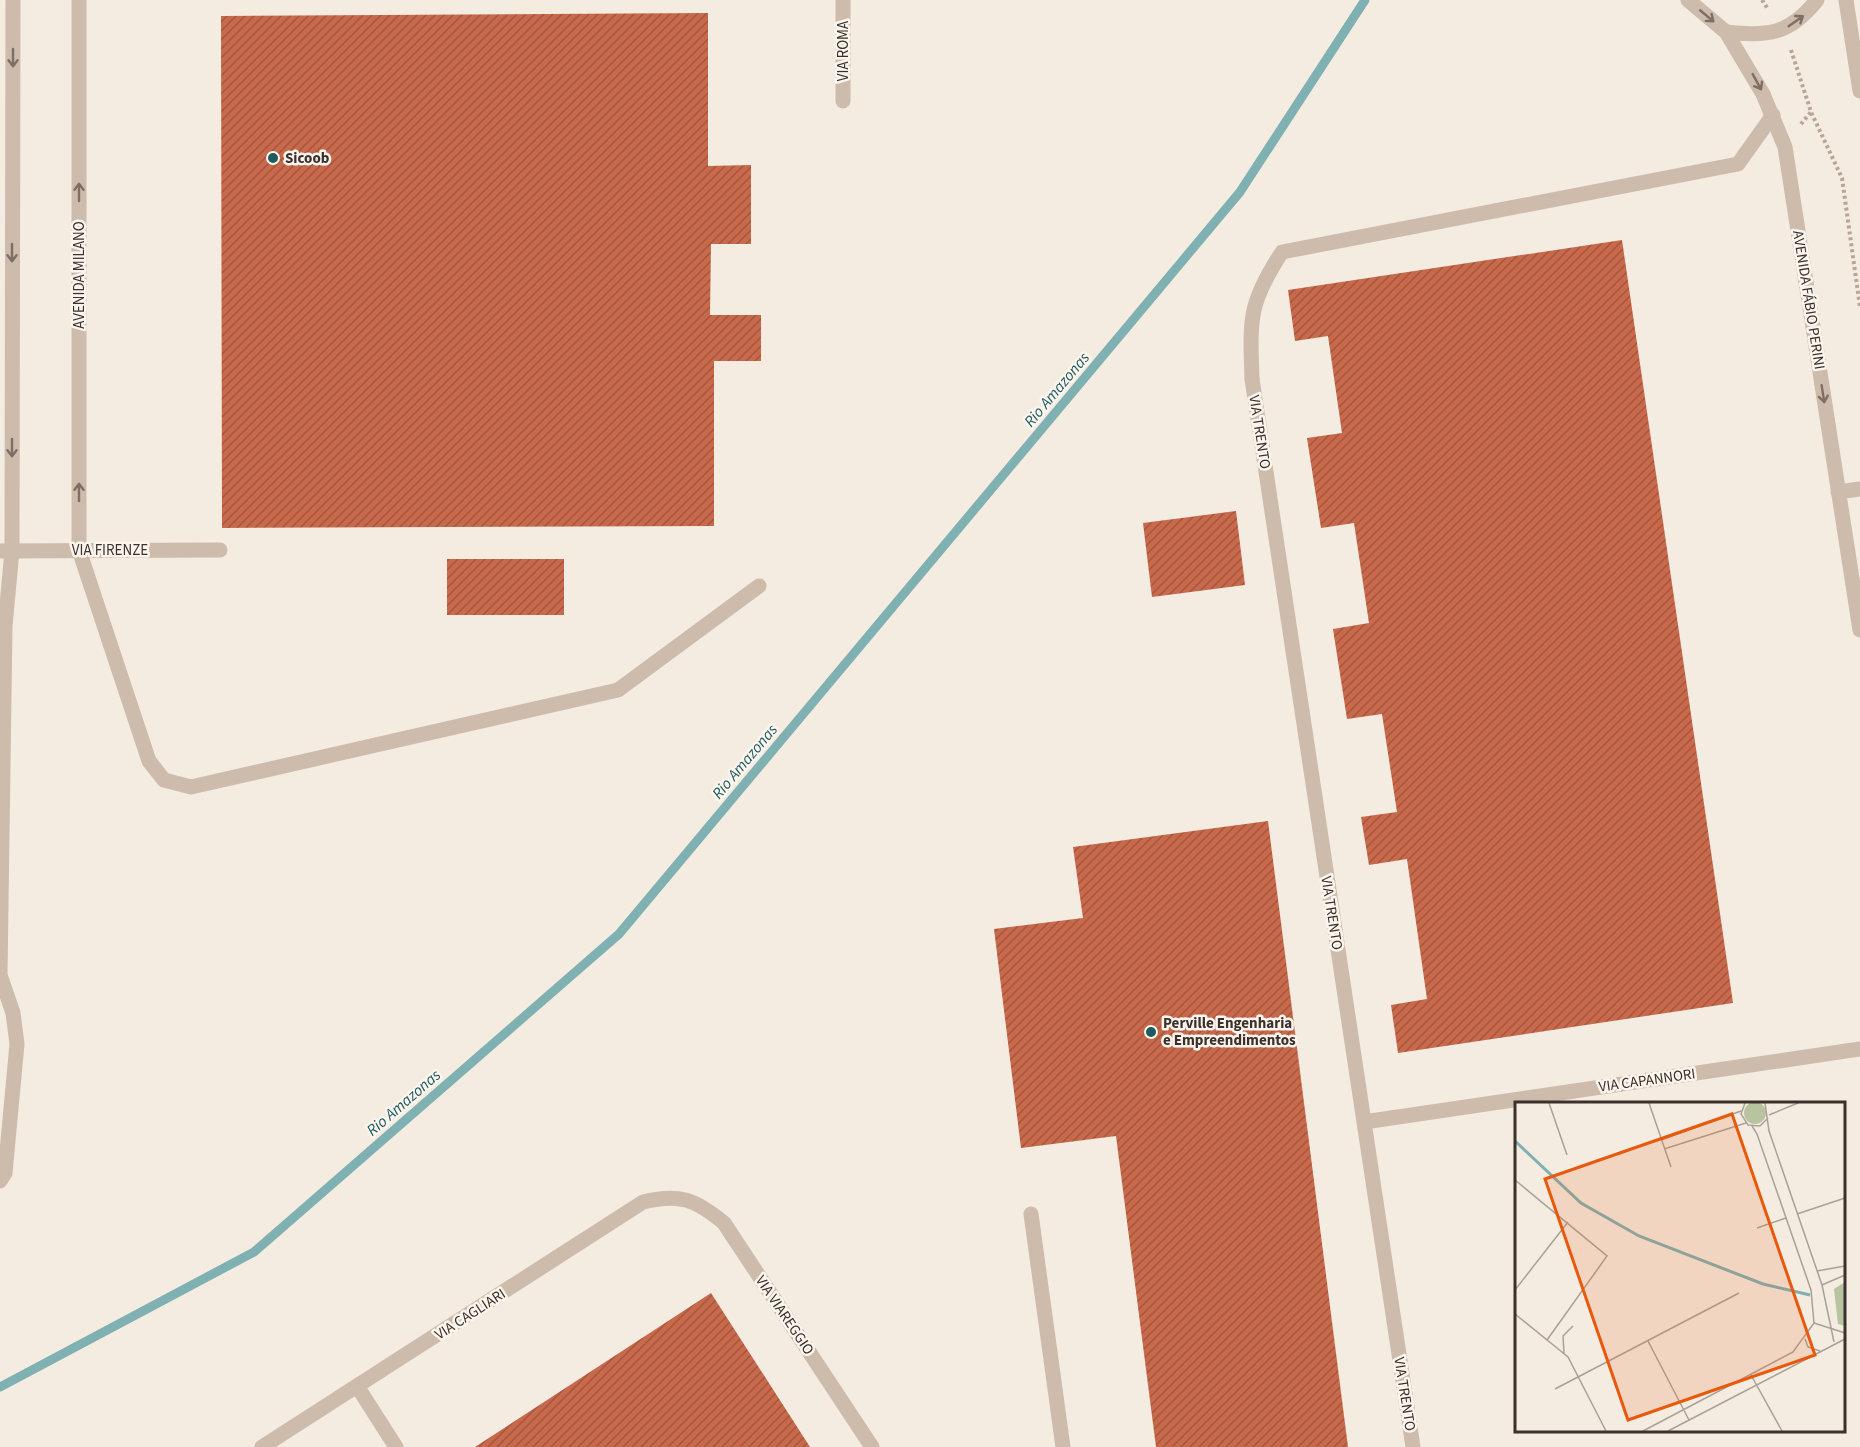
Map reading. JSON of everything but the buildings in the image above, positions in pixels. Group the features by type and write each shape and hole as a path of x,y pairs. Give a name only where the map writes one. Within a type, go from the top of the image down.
{"street":[{"path":"0,1181 5,1173 17,1044 13,1012 0,975 2,626 6,550 13,0"},
{"name":"AVENIDA MILANO","path":"79,0 79,550 149,761 164,780 191,787 618,690 759,586"},
{"name":"VIA ROMA","path":"843,0 843,101"},
{"name":"AVENIDA FÁBIO PERINI","path":"1688,0 1726,32 1753,75 1773,115 1785,147 1860,630"},
{"path":"1726,32 1755,35 1783,31 1806,14 1817,0"},
{"path":"1846,0 1860,91"},
{"name":"VIA TRENTO","path":"1413,1447 1252,379 1250,319 1261,283 1282,252 1738,164 1773,115"},
{"path":"1838,492 1860,489"},
{"name":"VIA FIRENZE","path":"6,550 220,550"},
{"name":"VIA CAPANNORI","path":"1364,1122 1860,1049"},
{"name":"VIA CAGLIARI","path":"262,1447 643,1202 664,1197 683,1198"},
{"name":"VIA VIAREGGIO","path":"683,1198 705,1207 723,1223 872,1447"},
{"path":"1031,1214 1063,1447"},
{"path":"357,1386 396,1447"}],"path":[{"path":"1762,0 1783,31 1795,58 1810,112 1842,178 1860,307"}],"waterway":[{"name":"Rio Amazonas","path":"0,1387 254,1252 619,934 1240,192 1365,0"}],"place":[{"name":"Sicoob","path":"273,158"},
{"name":"Perville Engenharia e Empreendimentos","path":"1151,1032"}]}
